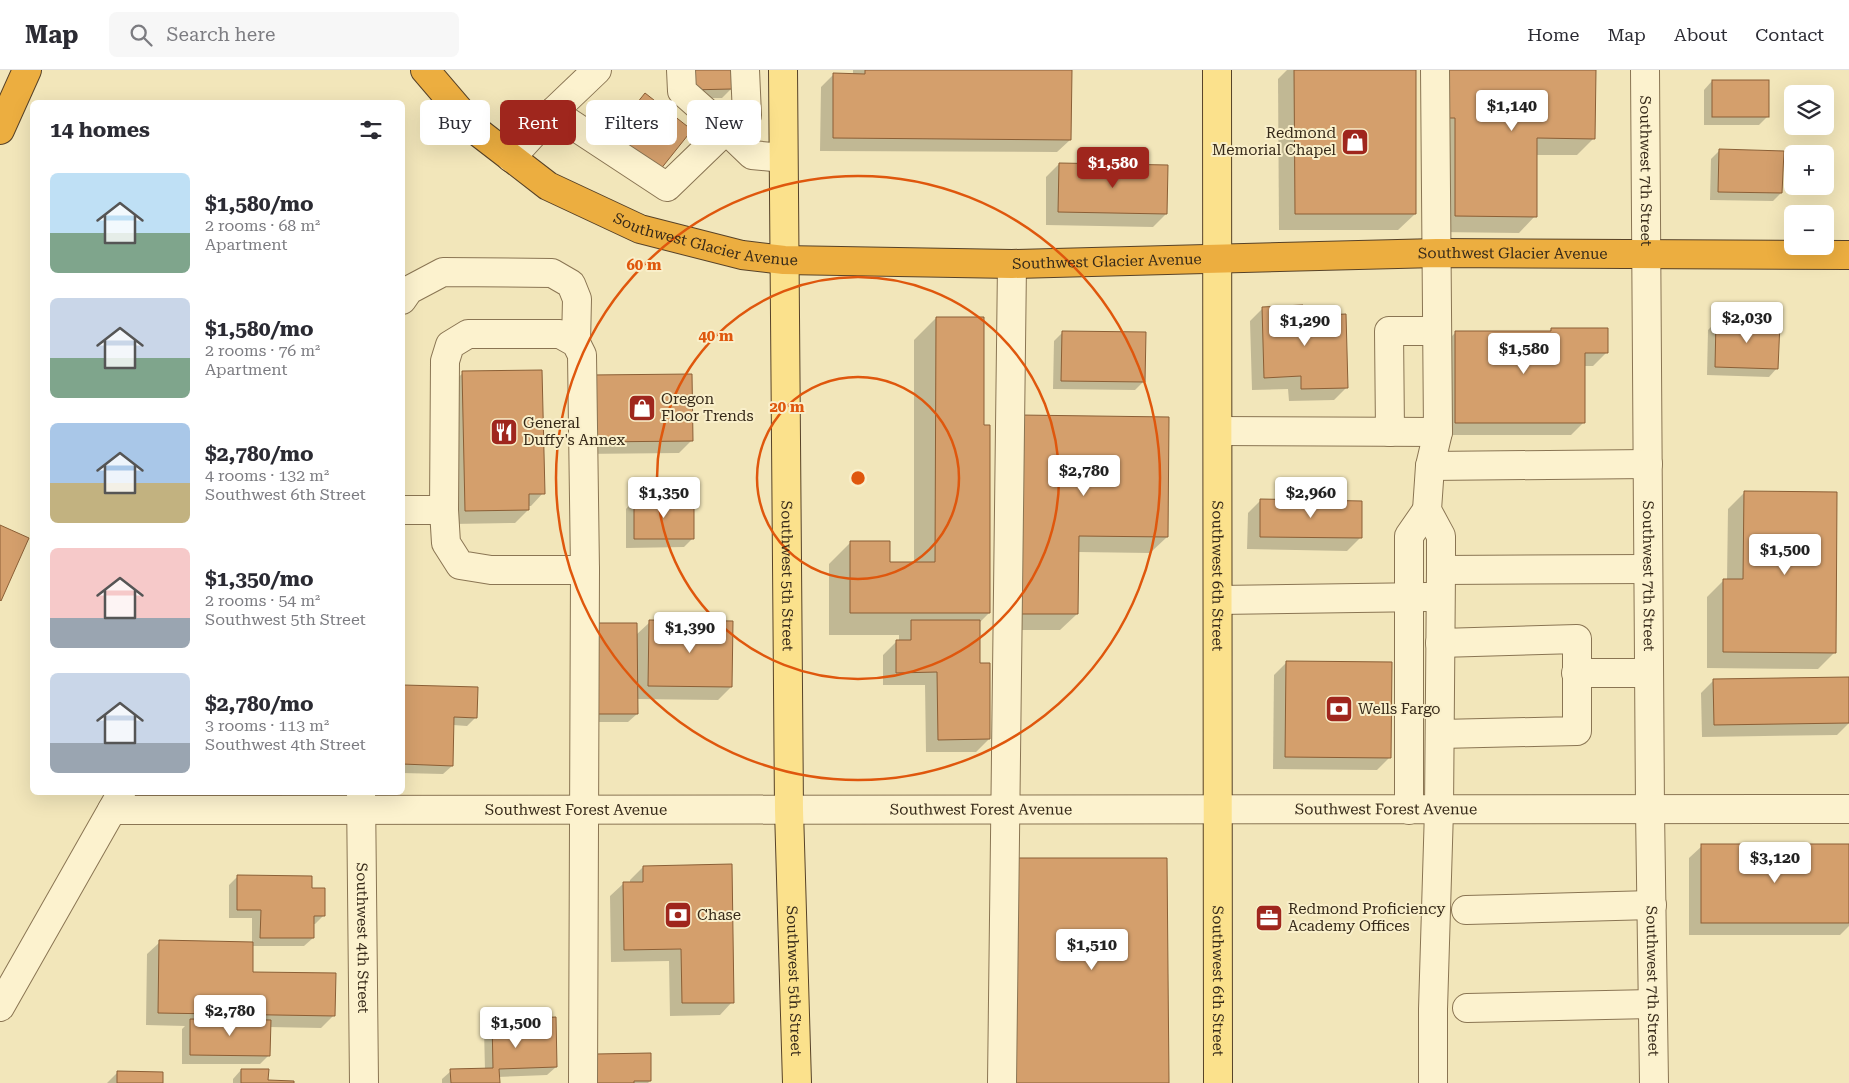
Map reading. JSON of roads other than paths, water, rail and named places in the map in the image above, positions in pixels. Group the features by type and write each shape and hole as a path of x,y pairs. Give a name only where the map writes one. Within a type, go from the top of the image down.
{"highway":[{"path":"0,130 27,70"},
{"name":"Southwest Glacier Avenue","path":"425,70 478,132 548,186 640,229 742,255 784,260 1012,264 1437,253 1849,255"}],"main road":[{"name":"Southwest 5th Street","path":"783,70 789,810 797,1083"},
{"name":"Southwest 6th Street","path":"1217,70 1218,1083"}],"street":[{"path":"566,100 597,70"},
{"path":"681,70 682,91 692,100"},
{"path":"745,70 746,100"},
{"path":"1433,1083 1433,1009 1439,810 1441,536 1427,510 1430,466 1438,432 1435,70"},
{"name":"Southwest 7th Street","path":"1644,70 1654,1083"},
{"path":"576,127 668,187 711,145"},
{"path":"511,158 523,145"},
{"path":"742,145 752,155 783,158"},
{"path":"1002,1083 1012,264"},
{"path":"405,296 409,290 443,272 552,273 571,284 577,299 576,343 582,354 585,570 583,1083"},
{"path":"1390,432 1389,331 1437,331"},
{"path":"576,343 560,334 468,334 450,344 445,361 444,510 446,543 460,565 491,570 585,570"},
{"path":"1218,431 1438,432"},
{"path":"1430,466 1648,464"},
{"path":"405,510 444,510"},
{"path":"1408,810 1408,536 1427,510"},
{"path":"1441,570 1648,569"},
{"path":"1218,600 1441,597"},
{"path":"1440,643 1577,639 1577,731 1440,734"},
{"path":"1576,673 1649,673"},
{"path":"0,1007 117,801"},
{"name":"Southwest Forest Avenue","path":"117,801 361,801 584,810 1849,809"},
{"name":"Southwest 4th Street","path":"361,801 364,1083"},
{"path":"1466,910 1652,905"},
{"path":"1467,1008 1652,1004"}],"place":[{"name":"Redmond Memorial Chapel","path":"1355,142"},
{"name":"Oregon Floor Trends","path":"642,408"},
{"name":"General Duffy's Annex","path":"504,432"},
{"name":"Wells Fargo","path":"1339,709"},
{"name":"Chase","path":"678,915"},
{"name":"Redmond Proficiency Academy Offices","path":"1269,918"}]}
